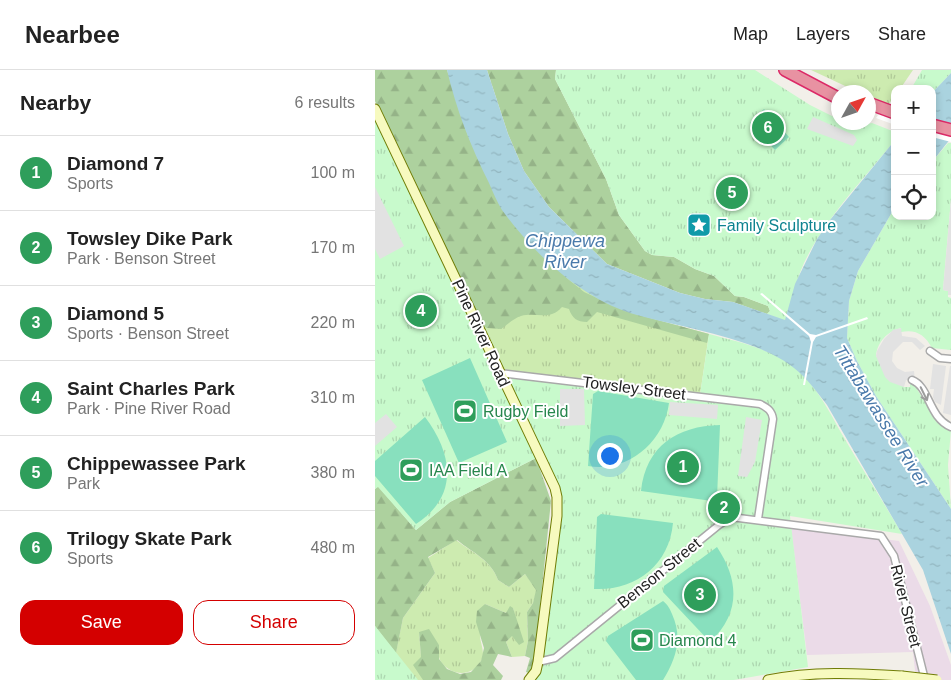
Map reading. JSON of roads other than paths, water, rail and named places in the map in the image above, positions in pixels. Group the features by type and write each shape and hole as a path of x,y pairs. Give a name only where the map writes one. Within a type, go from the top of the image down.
{"highway":[{"path":"785,70 831,94"},
{"path":"800,70 831,86"},
{"path":"876,111 891,113"},
{"path":"876,111 891,118"},
{"path":"936,126 951,130"},
{"path":"936,133 951,137"}],"street":[{"name":"Pine River Road","path":"375,109 557,497 538,662 536,671 529,680"},
{"path":"930,351 940,358 951,359"},
{"name":"Towsley Street","path":"500,373 760,404 767,407 772,412 773,419 758,519"},
{"path":"912,380 920,386 940,421 951,427"},
{"name":"Benson Street","path":"538,662 549,660 561,654 731,517 881,536"},
{"name":"River Street","path":"881,536 894,556 925,680"},
{"path":"768,680 850,673 937,680"}],"water":[{"path":"447,70 487,70 508,134 524,171 549,207 607,264 680,293 705,299 733,302 785,320 795,284 817,239 830,220 891,145 891,214 858,271 849,301 847,338 876,396 951,509 951,654 923,570 827,405 812,385 794,368 760,349 716,334 630,313 593,296 558,271 528,242 500,207 476,156 455,99"},
{"path":"951,73 951,138 936,157 936,130 936,89"}],"place":[{"name":"Trilogy Skate Park","path":"768,128"},
{"name":"Chippewassee Park","path":"732,193"},
{"name":"Family Sculpture","path":"699,225"},
{"name":"Saint Charles Park","path":"421,311"},
{"name":"Rugby Field","path":"465,411"},
{"name":"Diamond 7","path":"683,467"},
{"name":"IAA Field A","path":"411,470"},
{"name":"Towsley Dike Park","path":"724,508"},
{"name":"Diamond 5","path":"700,595"},
{"name":"Diamond 4","path":"642,640"}],"water label":[{"name":"Chippewa River","path":"565,251"},
{"name":"Tittabawassee River","path":"881,416"}]}
